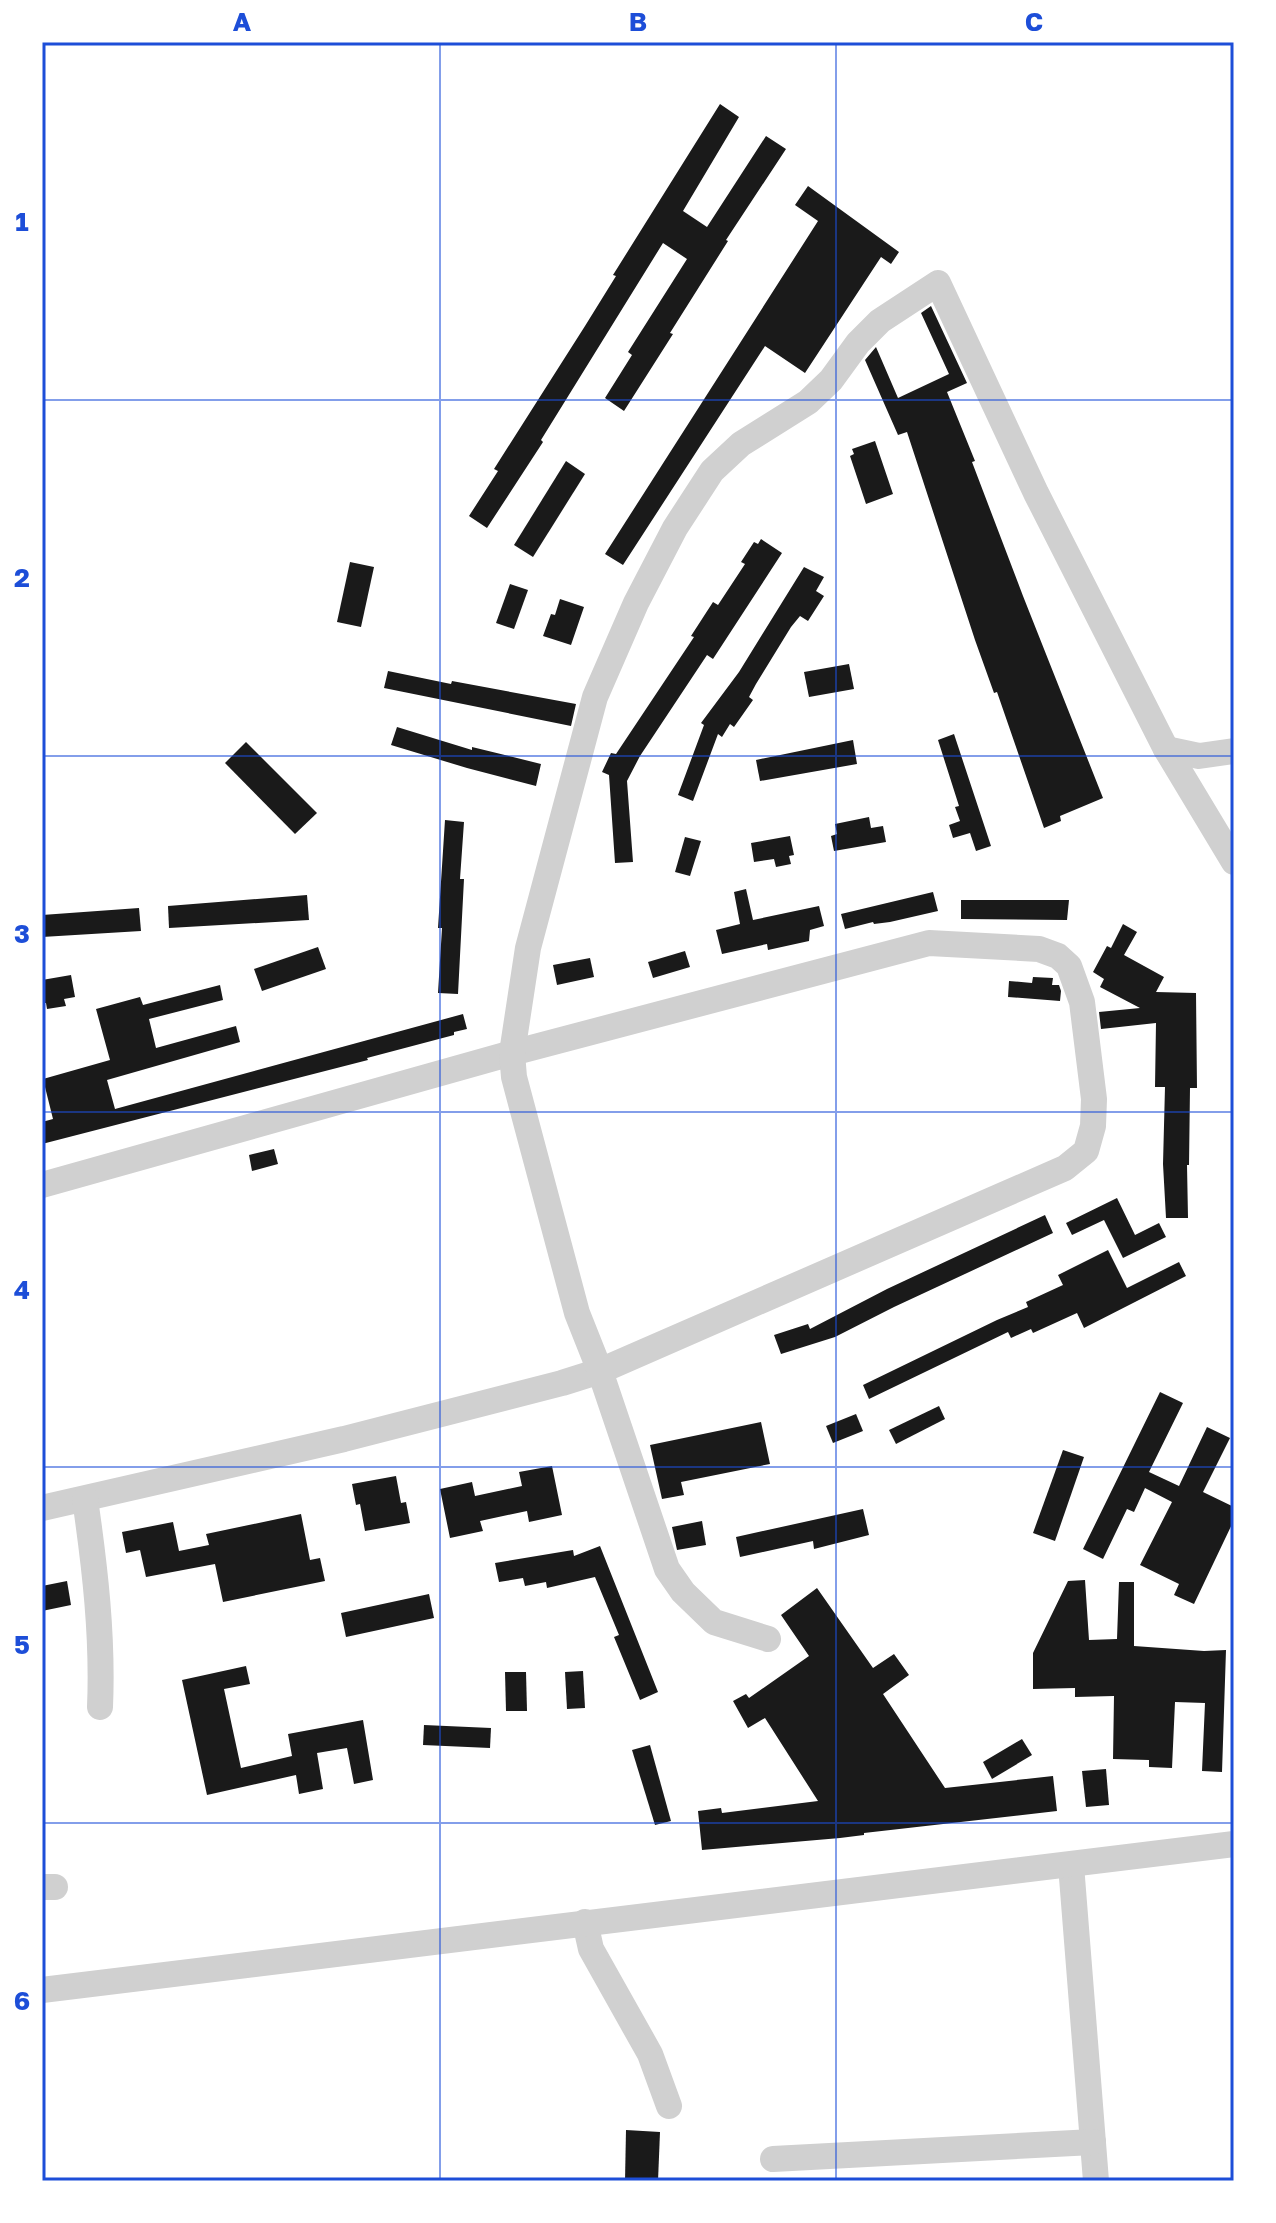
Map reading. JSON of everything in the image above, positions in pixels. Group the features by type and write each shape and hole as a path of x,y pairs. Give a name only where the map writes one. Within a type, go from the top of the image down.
{"street":[{"path":"768,1639 714,1622 683,1592 667,1569 600,1371 577,1313 514,1077 512,1053 528,948 595,697 636,603 675,528 712,471 741,444 808,402 831,380 858,343 880,321 938,283 1036,493 1166,749 1234,862"},
{"path":"1166,749 1199,756 1234,751"},
{"path":"42,1185 273,1118 929,943 1039,949 1058,956 1069,966 1082,1002 1094,1099 1093,1126 1086,1151 1065,1168 600,1371 344,1439 42,1508"},
{"path":"85,1499 96,1573 102,1667 100,1707"},
{"path":"42,1990 1234,1844"},
{"path":"1071,1865 1096,2181"},
{"path":"585,1922 591,1949 650,2054 669,2106"},
{"path":"773,2159 1093,2142"}],"building":[{"path":"720,104 739,117 683,211 707,227 766,136 786,149 726,240 670,333 673,334 624,411 605,398 632,355 628,352 687,259 663,243 541,440 543,442 487,528 469,516 498,471 494,469"},
{"path":"808,186 899,252 891,264 881,257 805,373 765,346 623,565 605,554 818,221 795,205"},
{"path":"931,306 967,383 947,392 1103,798 1060,816 1061,821 1044,828 997,692 994,693 975,640 907,432 898,435 865,360 876,347 898,398 949,374 921,313"},
{"path":"875,441 893,494 866,504 850,456 854,454 852,449"},
{"path":"566,461 585,474 533,557 514,545"},
{"path":"761,539 782,553 713,659 707,655 640,756 627,781 633,862 615,863 609,775 602,772 611,753 616,754 694,637 691,636 713,602 718,605 745,564 741,562 754,542 758,544"},
{"path":"350,562 374,567 361,627 337,622"},
{"path":"804,567 824,577 816,591 824,596 808,621 800,616 791,627 749,697 753,700 734,727 730,724 722,737 718,734 693,801 678,795 704,725 701,723 739,672"},
{"path":"510,584 528,590 514,629 496,623"},
{"path":"560,599 584,607 571,645 543,636"},
{"path":"849,664 854,689 809,697 804,672"},
{"path":"388,671 576,704 571,726 384,688"},
{"path":"397,727 472,750 472,747 541,764 536,786 391,745"},
{"path":"954,734 991,846 976,851 970,833 953,838 949,825 960,821 955,807 959,806 938,740"},
{"path":"853,740 857,764 760,781 756,760"},
{"path":"246,742 317,813 295,834 225,763"},
{"path":"869,817 871,828 883,826 886,842 834,851 831,836 837,834 835,824"},
{"path":"445,820 464,822 458,994 438,993 442,928 438,928"},
{"path":"790,836 794,855 789,856 791,864 776,867 774,859 754,862 751,843"},
{"path":"685,837 701,841 690,876 675,872"},
{"path":"746,889 753,920 819,906 824,926 810,930 809,941 768,950 767,944 722,954 716,930 740,924 734,892"},
{"path":"933,892 938,911 845,929 841,914"},
{"path":"307,895 309,920 169,928 168,906"},
{"path":"961,900 1069,900 1067,920 961,919"},
{"path":"139,908 141,931 42,937 42,915"},
{"path":"1123,924 1137,932 1124,955 1164,977 1156,992 1196,993 1197,1088 1190,1088 1188,1218 1166,1218 1163,1164 1165,1087 1155,1087 1156,1023 1101,1029 1099,1012 1140,1008 1100,987 1104,979 1093,972 1107,946 1111,948"},
{"path":"318,947 326,969 262,991 254,969"},
{"path":"685,951 690,967 653,978 648,962"},
{"path":"590,958 594,977 557,985 553,965"},
{"path":"71,975 75,997 64,999 66,1006 47,1009 46,1003 42,1003 42,980"},
{"path":"1033,977 1053,978 1052,985 1059,985 1061,991 1060,1001 1008,997 1009,981 1032,983"},
{"path":"220,985 223,1000 149,1019 156,1048 236,1026 240,1042 107,1080 115,1109 463,1014 467,1029 368,1060 42,1144 42,1122 53,1119 43,1079 110,1060 96,1009 140,997 143,1005"},
{"path":"274,1149 278,1164 252,1171 249,1155"},
{"path":"1117,1198 1135,1235 1159,1223 1166,1237 1123,1258 1104,1220 1072,1235 1066,1223"},
{"path":"1045,1215 1053,1233 835,1337 781,1354 774,1335 808,1324 810,1329"},
{"path":"1108,1250 1127,1288 1179,1262 1186,1276 1084,1328 1077,1313 1033,1333 1031,1329 1011,1338 1008,1332 869,1399 863,1385 1028,1307 1026,1302 1063,1285 1058,1275"},
{"path":"1160,1392 1183,1403 1149,1472 1179,1486 1207,1427 1230,1438 1203,1492 1234,1507 1234,1520 1194,1604 1174,1595 1179,1584 1140,1565 1172,1502 1145,1488 1134,1512 1127,1509 1103,1559 1083,1549"},
{"path":"939,1406 945,1419 896,1444 889,1430"},
{"path":"856,1414 863,1431 833,1443 826,1426"},
{"path":"761,1422 770,1464 681,1482 684,1495 662,1499 650,1445"},
{"path":"1063,1450 1084,1457 1055,1541 1033,1533"},
{"path":"552,1466 562,1515 529,1522 527,1511 480,1521 483,1531 450,1538 440,1489 472,1482 475,1496 522,1486 519,1472"},
{"path":"396,1476 401,1503 406,1502 410,1523 365,1531 352,1484"},
{"path":"863,1509 869,1535 814,1549 813,1541 740,1557 736,1537"},
{"path":"301,1514 310,1560 320,1558 325,1581 223,1602 215,1564 146,1577 140,1550 126,1553 122,1532 173,1522 179,1551 209,1545 206,1534"},
{"path":"702,1521 706,1545 677,1550 672,1527"},
{"path":"600,1546 658,1692 640,1700 614,1637 619,1635 595,1577 547,1588 546,1582 525,1586 523,1578 499,1582 495,1563 573,1550 574,1556"},
{"path":"1085,1580 1089,1640 1117,1639 1119,1582 1134,1582 1134,1646 1226,1650 1222,1772 1202,1771 1205,1703 1175,1702 1172,1768 1149,1767 1149,1760 1113,1759 1114,1696 1075,1697 1075,1688 1033,1689 1033,1653 1068,1581"},
{"path":"67,1581 71,1605 42,1611 42,1586"},
{"path":"817,1588 873,1668 894,1654 909,1675 883,1694 945,1788 1053,1776 1057,1811 840,1838 702,1850 698,1811 721,1808 722,1813 818,1801 765,1718 748,1728 733,1701 746,1694 749,1698 809,1656 781,1615"},
{"path":"429,1594 434,1618 346,1637 341,1613"},
{"path":"246,1666 250,1684 224,1689 241,1768 292,1756 288,1734 363,1720 373,1780 354,1784 347,1748 317,1753 323,1789 299,1794 296,1775 207,1795 182,1680"},
{"path":"583,1671 585,1708 567,1709 565,1672"},
{"path":"505,1672 526,1672 527,1711 506,1711"},
{"path":"424,1725 491,1728 490,1748 423,1745"},
{"path":"1022,1739 1032,1755 992,1779 983,1762"},
{"path":"650,1745 671,1821 655,1825 632,1750"},
{"path":"1106,1769 1109,1805 1086,1807 1082,1771"},
{"path":"626,2130 660,2132 658,2181 625,2181"}]}
